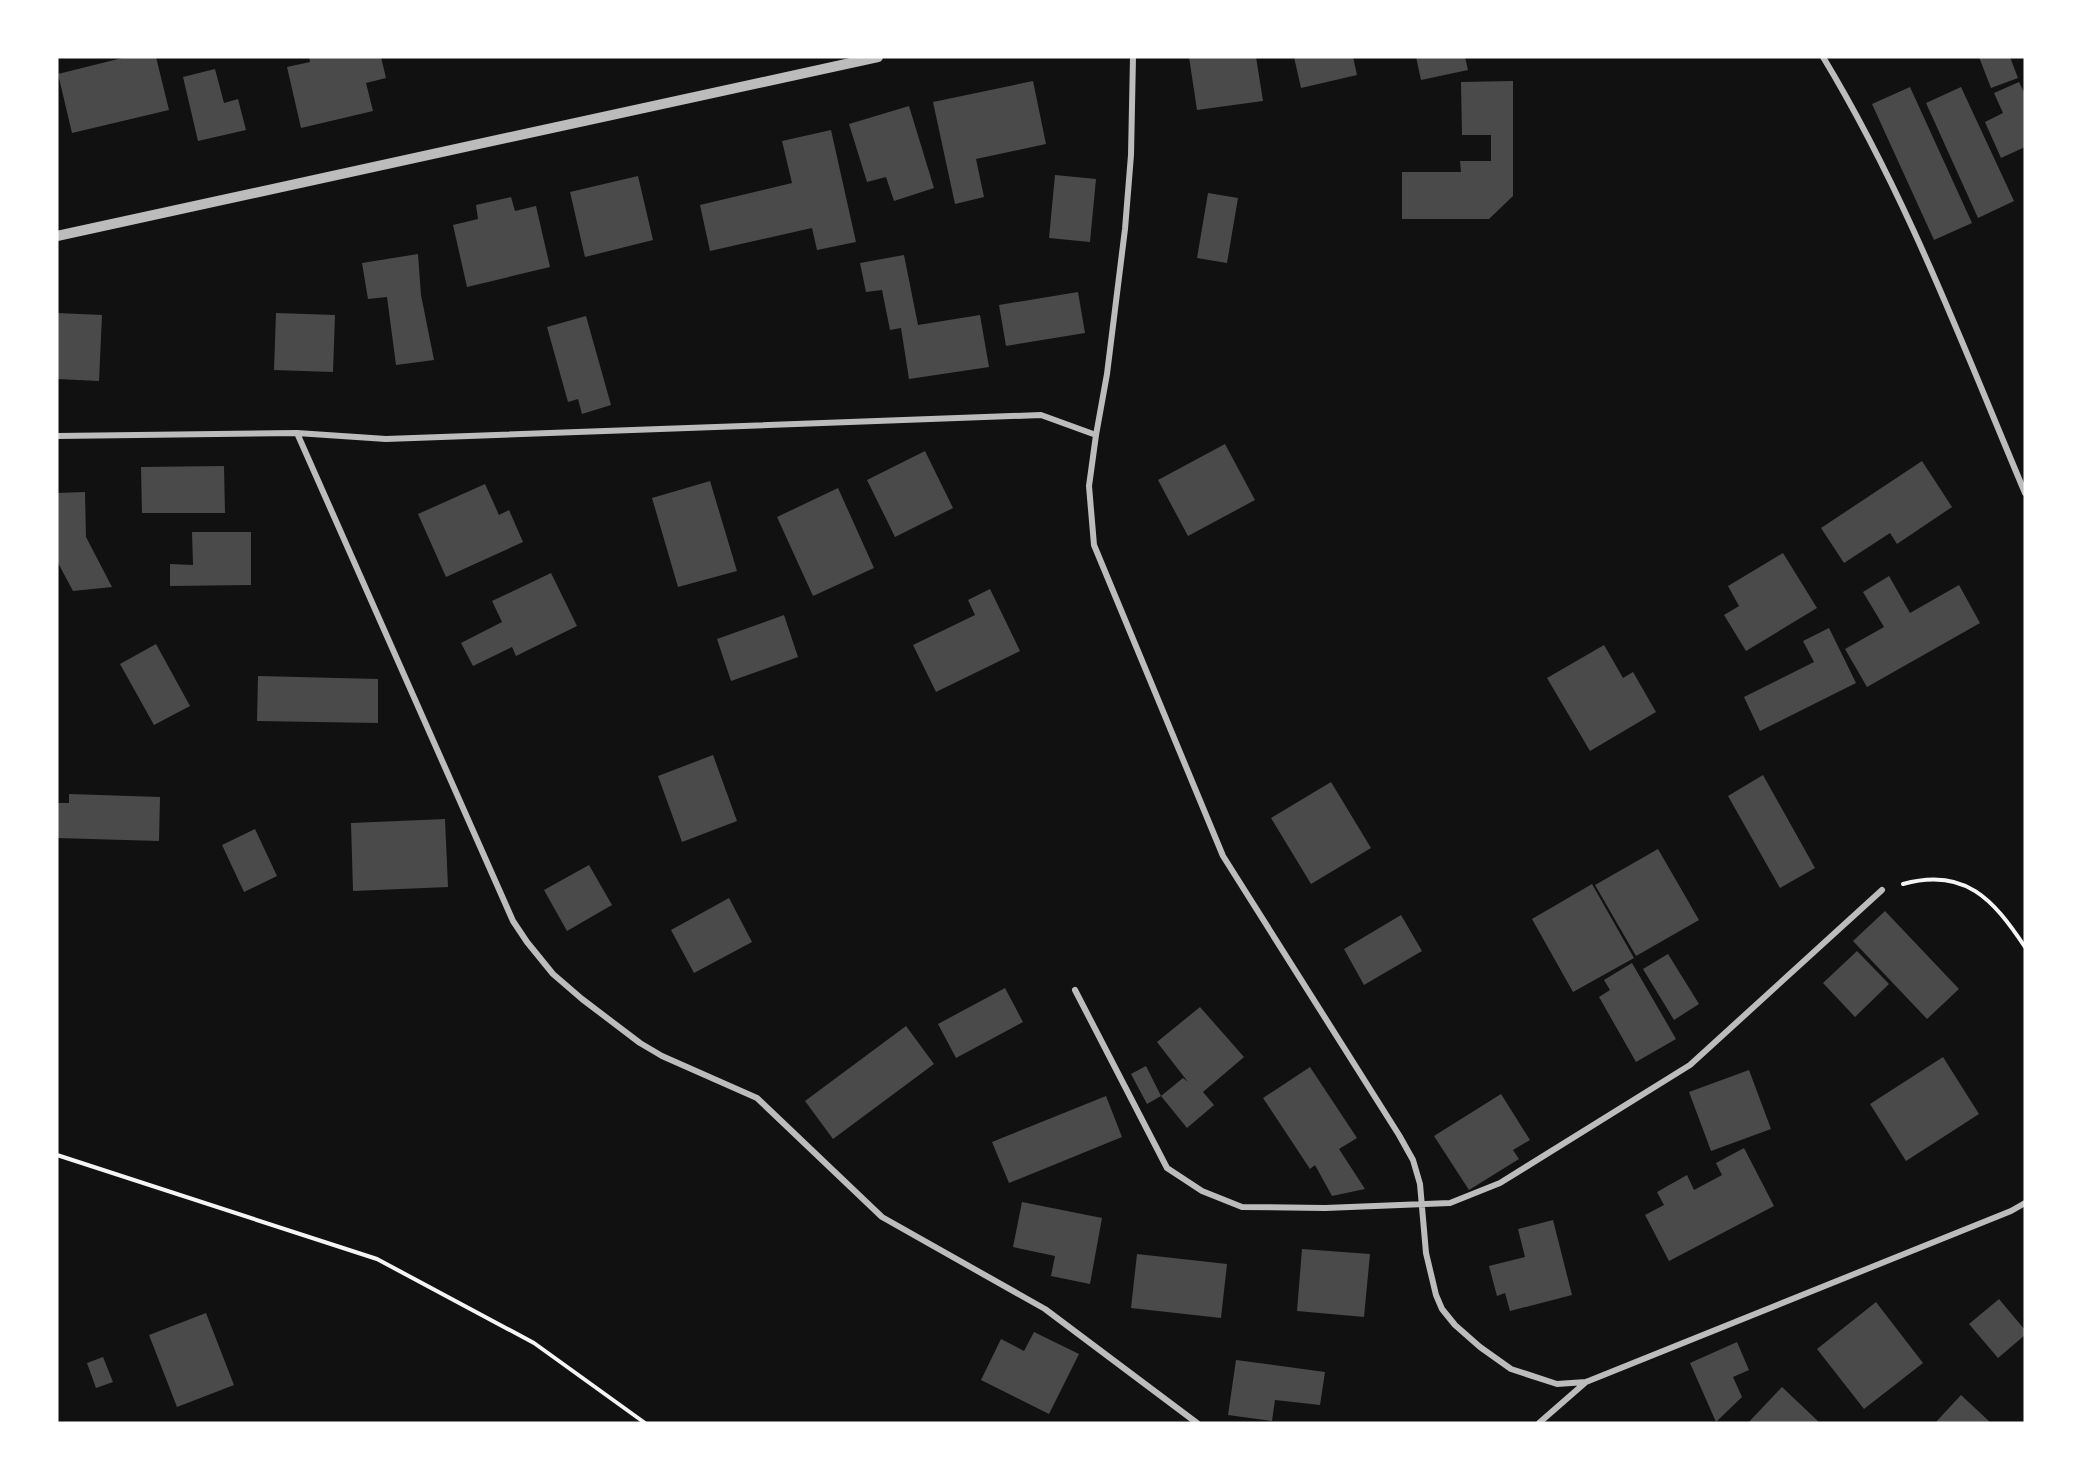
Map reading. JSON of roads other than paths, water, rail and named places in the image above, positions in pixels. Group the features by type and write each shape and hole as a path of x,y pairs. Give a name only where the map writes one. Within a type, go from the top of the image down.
{"street":[{"path":"57,236 878,57"},
{"path":"1133,57 1131,155 1125,229 1107,374 1089,486 1094,545 1223,856 1413,1160 1420,1184 1426,1253 1436,1295 1442,1309 1455,1325 1480,1347 1511,1369 1557,1384 1586,1382 2011,1211 2025,1203"},
{"path":"1823,57 1846,95 1915,232 2025,493"},
{"path":"57,435 297,433 386,439 1041,415 1096,435"},
{"path":"297,433 513,921 553,974 582,999 662,1056 757,1098 882,1217 1045,1309 1197,1423"},
{"path":"1075,990 1167,1168 1202,1191 1242,1207 1325,1208 1450,1203 1500,1183 1690,1065 1882,890"},
{"path":"1539,1423 1586,1382"}]}
